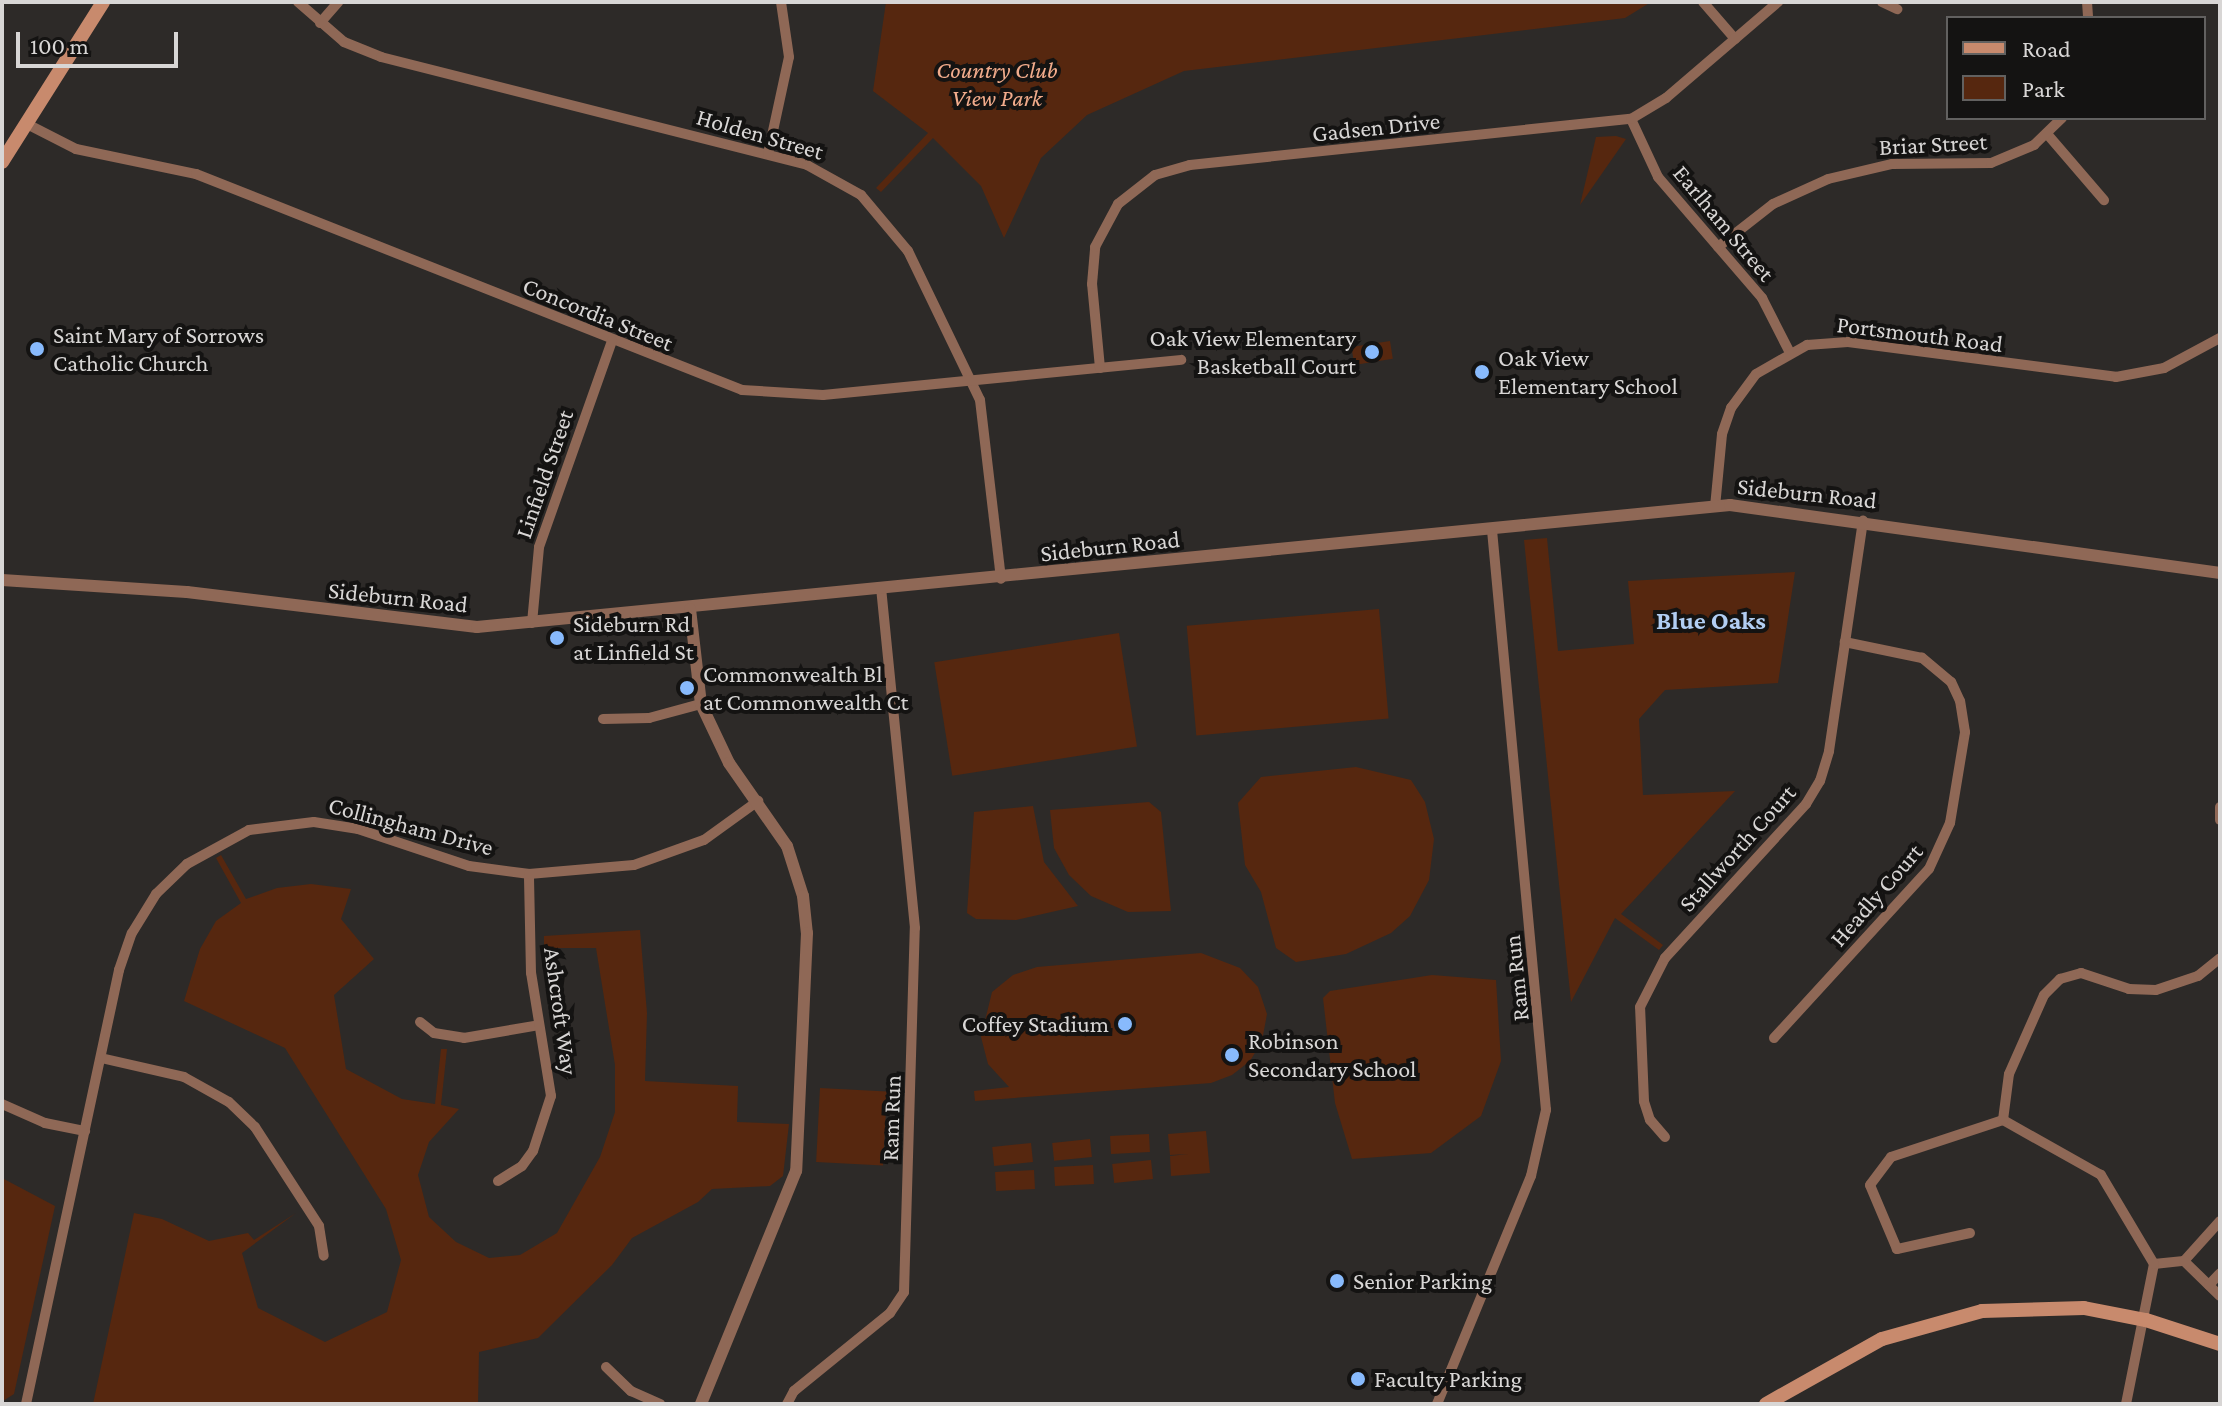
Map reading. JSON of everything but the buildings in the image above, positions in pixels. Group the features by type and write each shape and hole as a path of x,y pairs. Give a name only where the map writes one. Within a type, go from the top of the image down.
{"main road":[{"path":"2,162 103,2"},
{"path":"1766,1404 1854,1351 1948,1318 2051,1306 2146,1320 2220,1344"}],"street":[{"name":"Holden Street","path":"298,2 344,42 381,57 768,154 834,177 884,216 908,251 970,380 987,429 1001,579"},
{"path":"320,23 338,2"},
{"path":"768,154 789,57 781,2"},
{"path":"1703,2 1735,39"},
{"name":"Gadsen Drive","path":"1100,368 1092,284 1095,247 1118,204 1155,175 1190,165 1631,119 1666,98 1778,2"},
{"path":"1882,2 1897,9"},
{"name":"Earlham Street","path":"1631,119 1658,177 1762,298 1789,351"},
{"name":"Briar Street","path":"1718,247 1773,204 1828,179 1892,164 1991,163 2048,135 2060,120"},
{"name":"Concordia Street","path":"27,124 76,149 196,174 714,382 773,395 823,395 1181,360"},
{"path":"2048,135 2104,200"},
{"name":"Portsmouth Road","path":"1715,507 1722,434 1731,408 1756,374 1789,351 1848,342 2116,377 2164,368 2220,338"},
{"name":"Linfield Street","path":"532,623 539,547 612,341"},
{"name":"Sideburn Road","path":"2,580 187,592 439,626 532,623 1715,507 1761,506 2220,573"},
{"name":"Stallworth Court","path":"1665,1137 1650,1120 1644,1101 1637,1028 1646,988 1665,958 1813,793 1829,751 1863,520"},
{"name":"Ram Run","path":"1437,1404 1531,1176 1546,1110 1492,530"},
{"name":"Ram Run","path":"787,1404 794,1391 890,1313 904,1292 915,928 881,590"},
{"path":"690,609 701,704 729,763 787,846 806,915 800,1140 790,1194 701,1404"},
{"name":"Headly Court","path":"1774,1038 1929,869 1950,823 1965,732 1960,701 1951,682 1931,664 1908,653 1845,642"},
{"path":"603,719 649,718 701,704"},
{"name":"Collingham Drive","path":"26,1404 101,1058 132,933 156,894 187,864 219,843 281,823 314,822 358,829 469,866 529,874 634,865 671,856 704,840 758,801"},
{"path":"2220,807 2220,820"},
{"name":"Ashcroft Way","path":"498,1181 526,1161 547,1117 551,1074 531,973 529,874"},
{"path":"2003,1120 2011,1063 2051,985 2081,973 2129,989 2164,989 2198,976 2220,958"},
{"path":"420,1022 434,1033 464,1038 539,1025"},
{"path":"101,1058 184,1077 229,1102 255,1127 319,1226 324,1256"},
{"path":"2,1104 45,1123 85,1131"},
{"path":"1970,1233 1897,1249 1870,1185 1891,1157 2003,1120 2101,1175 2154,1264 2146,1320 2126,1404"},
{"path":"2154,1264 2184,1261 2220,1221"},
{"path":"2184,1261 2220,1296"},
{"path":"2209,1285 2220,1273"},
{"path":"606,1367 631,1391 660,1404"}],"green space":[{"name":"Country Club View Park","path":"886,2 1651,2 1625,18 1184,71 1087,115 1041,158 1004,238 981,186 933,138 881,192 876,188 928,133 873,91"},
{"path":"1596,137 1626,139 1580,205"},
{"name":"Oak View Elementary Basketball Court","path":"1390,341 1393,359 1354,365 1351,347"},
{"path":"1547,538 1558,651 1634,644 1628,581 1795,572 1778,683 1665,690 1639,719 1643,795 1735,791 1621,914 1663,945 1659,950 1615,918 1571,1002 1524,540"},
{"path":"1379,609 1389,719 1196,735 1187,626"},
{"path":"1119,633 1137,747 952,776 934,662"},
{"path":"1356,767 1411,780 1425,802 1434,839 1429,880 1410,916 1391,933 1346,954 1296,962 1276,948 1261,892 1245,865 1238,803 1261,777"},
{"path":"1149,802 1161,812 1171,911 1128,912 1091,896 1069,875 1054,848 1050,810"},
{"path":"1033,806 1044,862 1078,906 1016,920 976,919 967,913 974,812"},
{"path":"221,855 246,899 277,888 311,884 351,889 341,919 374,959 334,995 346,1069 402,1099 435,1104 441,1049 447,1049 441,1105 459,1109 429,1142 418,1175 429,1217 456,1242 489,1258 520,1255 557,1233 600,1157 615,1112 615,1065 596,948 544,948 544,936 640,930 647,1013 645,1081 738,1086 737,1122 789,1124 783,1176 770,1186 712,1189 698,1202 632,1238 612,1265 538,1338 479,1352 478,1404 93,1404 134,1213 162,1219 209,1241 248,1233 254,1240 296,1213 242,1253 258,1308 325,1342 387,1312 401,1260 386,1209 285,1048 184,1001 200,949 216,921 241,903 216,858"},
{"path":"1201,953 1240,968 1258,987 1267,1014 1262,1041 1250,1061 1232,1075 1211,1083 975,1101 974,1091 1009,1087 988,1064 981,1037 992,992 1013,975 1037,967"},
{"path":"1432,975 1496,980 1501,1061 1481,1116 1431,1153 1352,1159 1335,1103 1323,998 1330,991"},
{"path":"820,1088 887,1092 883,1165 816,1162"},
{"path":"1206,1131 1210,1173 1171,1176 1170,1156 1188,1154 1170,1155 1168,1134"},
{"path":"1149,1134 1150,1152 1111,1154 1110,1136"},
{"path":"1090,1139 1092,1157 1054,1161 1052,1143"},
{"path":"1031,1143 1033,1162 994,1166 992,1147"},
{"path":"1151,1160 1153,1179 1114,1183 1112,1164"},
{"path":"1093,1165 1094,1184 1055,1186 1054,1167"},
{"path":"1034,1170 1035,1189 996,1191 995,1172"},
{"path":"2,1178 55,1206 14,1394 3,1401"}],"place":[{"name":"Saint Mary of Sorrows Catholic Church","path":"37,349"},
{"name":"Oak View Elementary Basketball Court","path":"1372,352"},
{"name":"Oak View Elementary School","path":"1482,372"},
{"name":"Sideburn Rd at Linfield St","path":"557,638"},
{"name":"Commonwealth Bl at Commonwealth Ct","path":"687,688"},
{"name":"Coffey Stadium","path":"1125,1024"},
{"name":"Robinson Secondary School","path":"1232,1055"},
{"name":"Senior Parking","path":"1337,1281"},
{"name":"Faculty Parking","path":"1358,1379"}],"district":[{"name":"Blue Oaks","path":"1711,621"}]}
